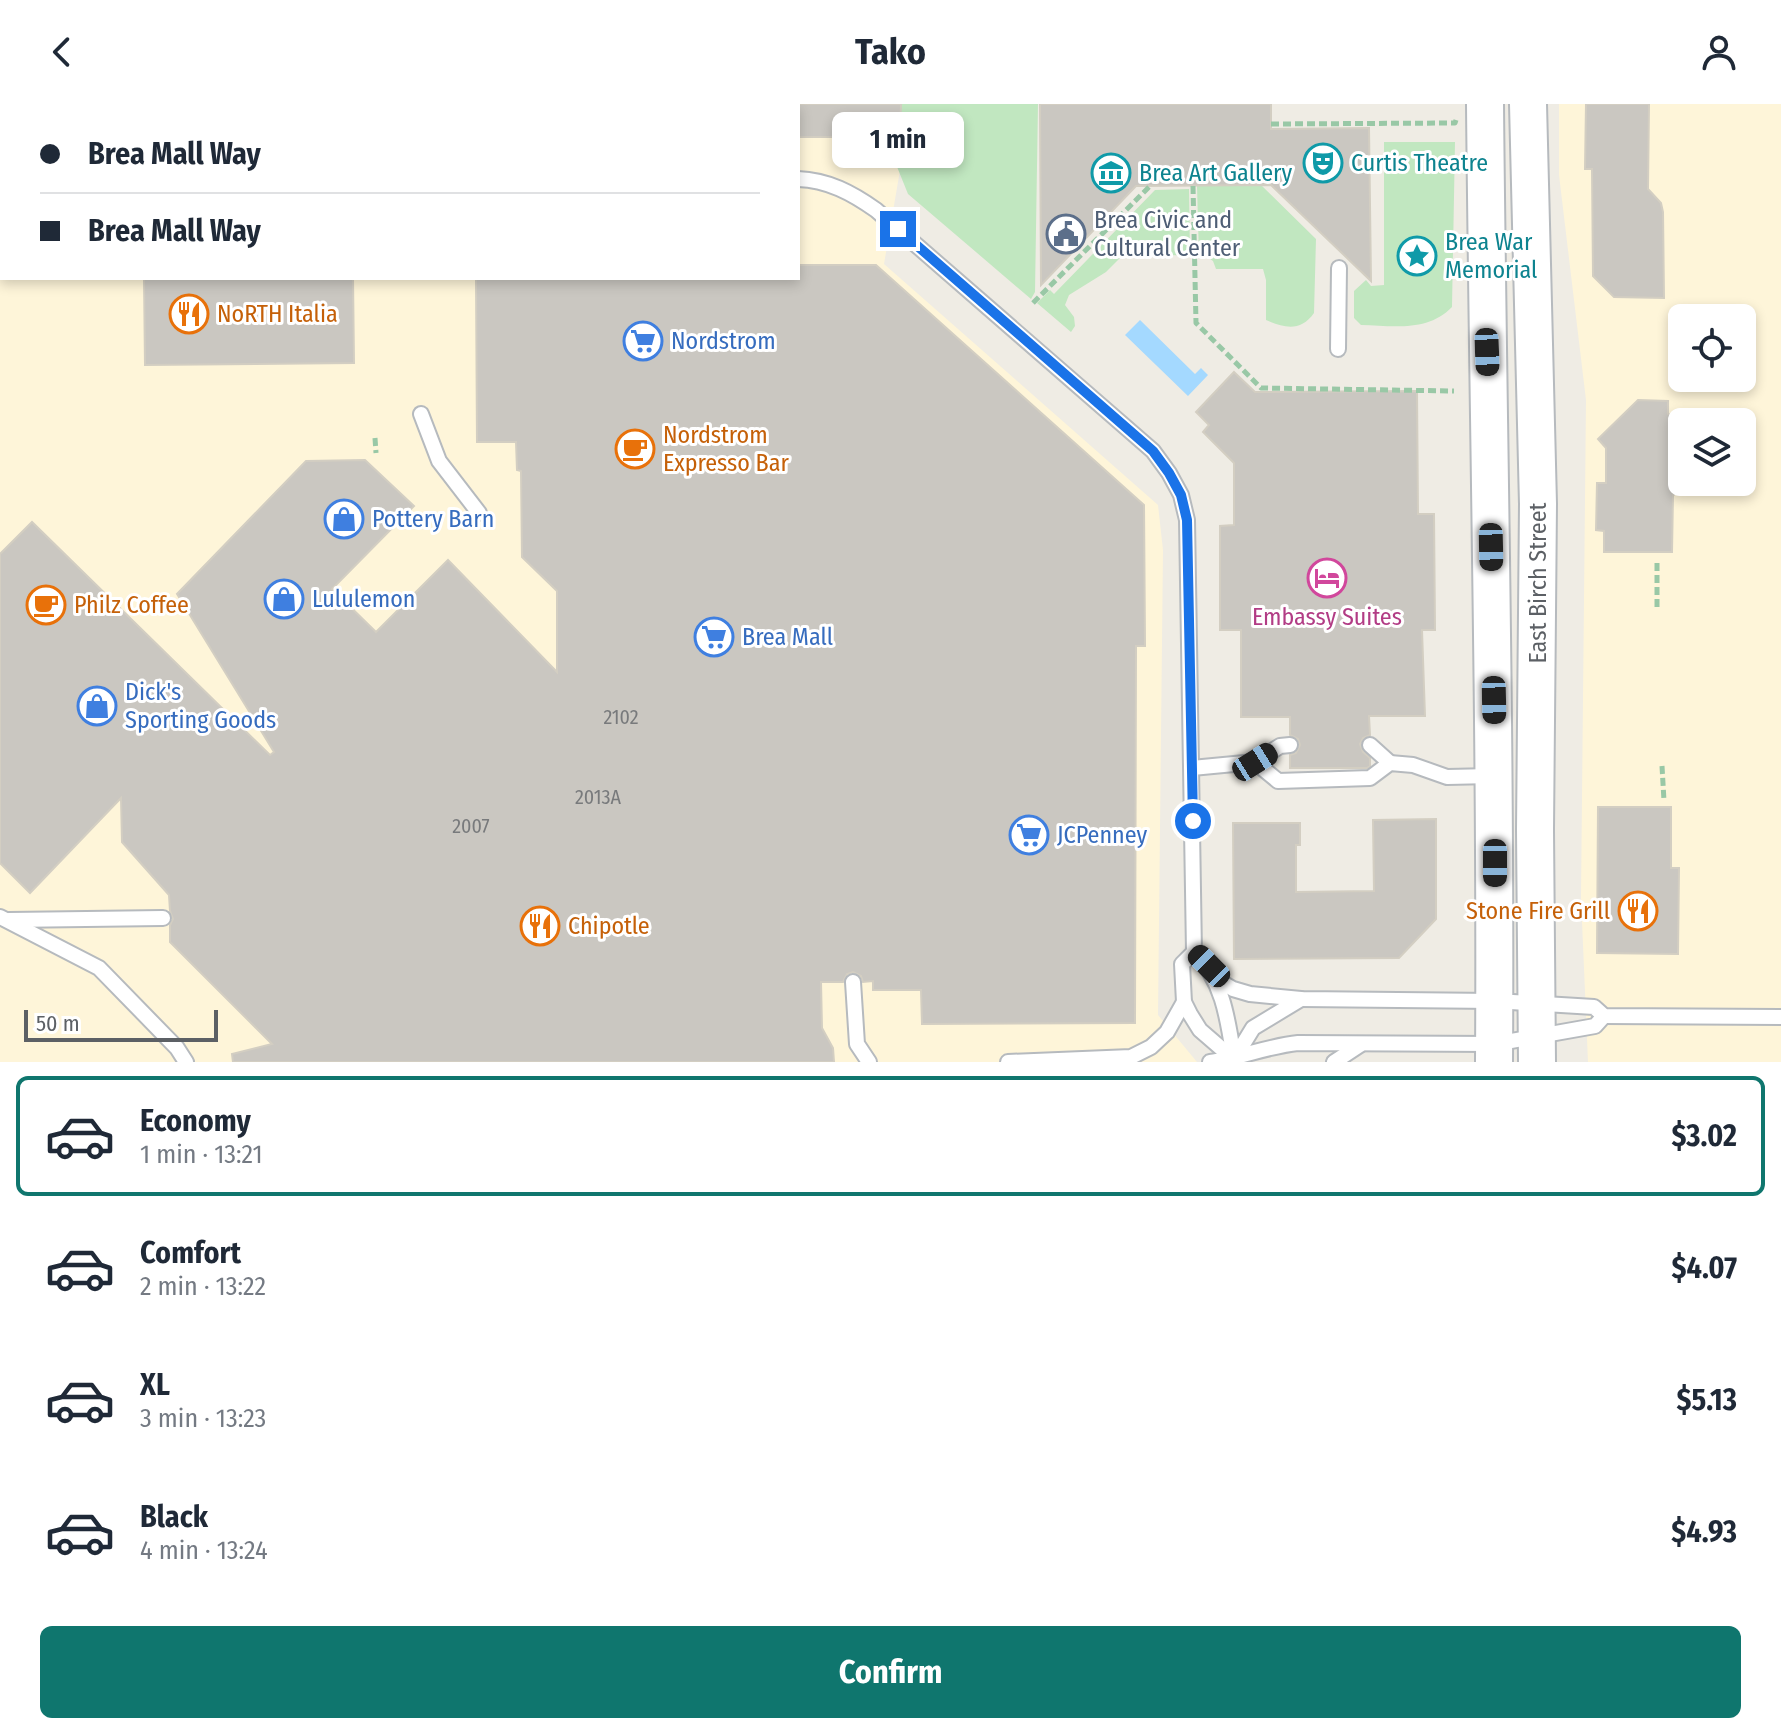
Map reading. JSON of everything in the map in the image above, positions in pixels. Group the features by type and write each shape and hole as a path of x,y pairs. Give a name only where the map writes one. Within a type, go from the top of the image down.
{"street":[{"name":"East Birch Street","path":"1528,104 1538,504 1537,1034"},
{"name":"East Birch Street","path":"1471,109 1487,352 1495,776 1494,1053"}],"lane":[{"path":"800,179 830,184 858,197 876,210 1153,451 1181,495 1187,520 1194,952 1182,964 1184,1002 1200,1030 1236,1060"},
{"path":"1338,349 1339,268"},
{"path":"421,414 439,461 479,513"},
{"path":"1192,768 1255,762 1280,746 1290,745"},
{"path":"1370,745 1390,763 1413,765 1447,777 1495,776"},
{"path":"1255,762 1278,781 1370,778 1390,763"},
{"path":"2,919 163,918"},
{"path":"2,919 99,968 177,1048 186,1062"},
{"path":"1194,952 1209,966 1214,978 1227,1016 1236,1060"},
{"path":"1214,978 1250,994 1301,999 1495,1001 1537,1034 1595,1026 1604,1016"},
{"path":"853,982 857,1044 869,1062"},
{"path":"1236,1060 1253,1028 1301,999"},
{"path":"1008,1062 1135,1059 1167,1032 1184,1002"},
{"path":"1210,1062 1236,1060 1276,1046 1361,1045 1494,1053 1594,1007 1604,1016 1781,1017"},
{"path":"1334,1062 1361,1045"}],"path":[{"path":"1271,124 1455,123 1471,109"},
{"path":"1033,303 1150,186"},
{"path":"1193,186 1196,323 1261,388 1454,391"},
{"path":"375,438 376,453"},
{"path":"1657,563 1657,607"},
{"path":"1662,766 1664,801"}],"shaded area":[{"path":"800,104 905,104 905,141 884,264 1158,505 1163,550 1158,1015 1197,1062 0,1062 0,280 800,280"},
{"path":"1559,104 1781,104 1781,1062 1588,1062 1581,898 1586,400 1559,175"}],"green space":[{"path":"901,104 1038,104 1035,292 1031,299 908,194 885,137 900,137"},
{"path":"1384,142 1455,142 1452,307 1432,320 1410,326 1361,325 1354,318 1354,291 1366,280 1371,286 1384,285"},
{"path":"1261,185 1316,239 1314,313 1298,326 1279,325 1266,320 1263,269 1216,269 1213,261 1199,256 1197,186"},
{"path":"1189,189 1190,256 1170,255 1158,243 1141,243 1128,250 1106,272 1069,295 1065,305 1074,317 1075,326 1071,332 1037,303 1050,290 1054,294 1155,190"}],"water":[{"path":"1140,320 1195,374 1201,368 1208,375 1188,396 1125,335"}],"building":[{"path":"800,104 901,104 900,137 800,137"},
{"name":"Brea Civic and Cultural Center","path":"1040,104 1271,104 1271,129 1369,128 1371,281 1271,185 1136,186 1041,285"},
{"path":"1586,104 1649,104 1648,189 1661,203 1663,212 1664,298 1614,297 1593,276 1592,169 1585,169"},
{"name":"Brea Mall","path":"800,265 876,265 1144,505 1145,646 1136,646 1135,1023 922,1024 921,990 873,990 873,981 863,982 861,976 853,972 847,974 843,982 821,982 822,1028 833,1048 834,1062 233,1062 232,1054 272,1044 170,942 173,919 169,895 122,842 121,798 30,893 0,863 0,554 32,522 270,755 274,752 177,594 306,461 365,460 414,506 332,589 376,632 448,560 557,672 557,591 522,557 521,471 517,470 516,442 477,442 476,280 800,280"},
{"path":"144,280 353,280 354,363 145,365"},
{"name":"Embassy Suites","path":"1234,372 1255,392 1417,391 1418,514 1434,514 1435,630 1422,630 1425,716 1369,716 1370,735 1363,738 1360,744 1370,758 1367,768 1290,768 1290,755 1296,753 1300,745 1298,739 1290,735 1290,717 1241,717 1241,630 1220,630 1220,526 1234,525 1234,463 1203,432 1209,425 1196,412"},
{"path":"1638,400 1668,401 1668,496 1673,496 1672,552 1604,552 1604,531 1596,530 1597,483 1606,483 1606,448 1598,439"},
{"name":"Stone Fire Grill","path":"1598,807 1671,807 1671,868 1679,868 1678,954 1597,953"},
{"path":"1436,819 1436,919 1399,958 1234,959 1233,823 1300,823 1300,845 1296,845 1296,892 1374,891 1373,820"}],"place":[{"name":"Curtis Theatre","path":"1323,163"},
{"name":"Brea Art Gallery","path":"1111,173"},
{"name":"Brea Civic and Cultural Center","path":"1066,234"},
{"name":"Brea War Memorial","path":"1417,256"},
{"name":"NoRTH Italia","path":"189,314"},
{"name":"Nordstrom","path":"643,341"},
{"name":"Nordstrom Expresso Bar","path":"635,449"},
{"name":"Pottery Barn","path":"344,519"},
{"name":"Embassy Suites","path":"1327,578"},
{"name":"Lululemon","path":"284,599"},
{"name":"Philz Coffee","path":"46,605"},
{"name":"Brea Mall","path":"714,637"},
{"name":"Dick's Sporting Goods","path":"97,706"},
{"name":"JCPenney","path":"1029,835"},
{"name":"Stone Fire Grill","path":"1638,911"},
{"name":"Chipotle","path":"540,926"}],"route":[{"path":"898,229 1153,451 1181,495 1187,520 1193,821"}]}
